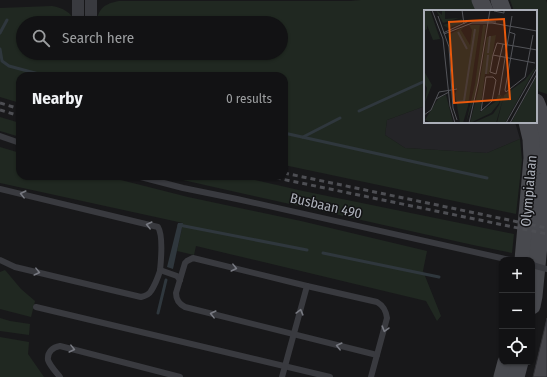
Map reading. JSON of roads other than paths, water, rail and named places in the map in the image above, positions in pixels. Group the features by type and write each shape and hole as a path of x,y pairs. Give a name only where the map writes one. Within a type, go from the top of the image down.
{"street":[{"path":"78,0 78,16"},
{"path":"91,0 91,16"},
{"path":"480,0 484,10"},
{"path":"498,0 503,10"},
{"name":"Olympialaan","path":"534,293 547,156 544,127 539,103"},
{"name":"Olympialaan","path":"523,257 532,158 532,139 527,123"},
{"path":"502,377 505,365"},
{"path":"516,377 519,365"}],"lane":[{"path":"0,136 16,142"},
{"name":"Busbaan 490","path":"152,180 499,258"},
{"path":"0,189 158,227 160,231 161,251 160,270 151,292 140,297 15,267 0,260"},
{"path":"371,377 388,318 385,309 377,302 193,258 184,263 176,298 181,305 185,307 377,355"},
{"path":"535,266 547,269"},
{"path":"160,270 177,276 180,280"},
{"path":"282,377 307,286"},
{"path":"36,307 330,377"},
{"path":"60,377 48,358 53,348 60,346 180,377"}],"waterway":[{"path":"0,33 7,20"},
{"path":"0,49 2,61 9,66 31,72"},
{"path":"359,111 424,81"},
{"path":"303,137 340,118"},
{"path":"288,134 487,178"},
{"path":"179,226 307,250"},
{"path":"323,253 439,277"},
{"path":"158,313 166,280"}],"railway":[{"path":"0,103 16,108"},
{"path":"0,110 16,115"},
{"path":"288,174 547,228"},
{"path":"286,180 547,234"}]}
